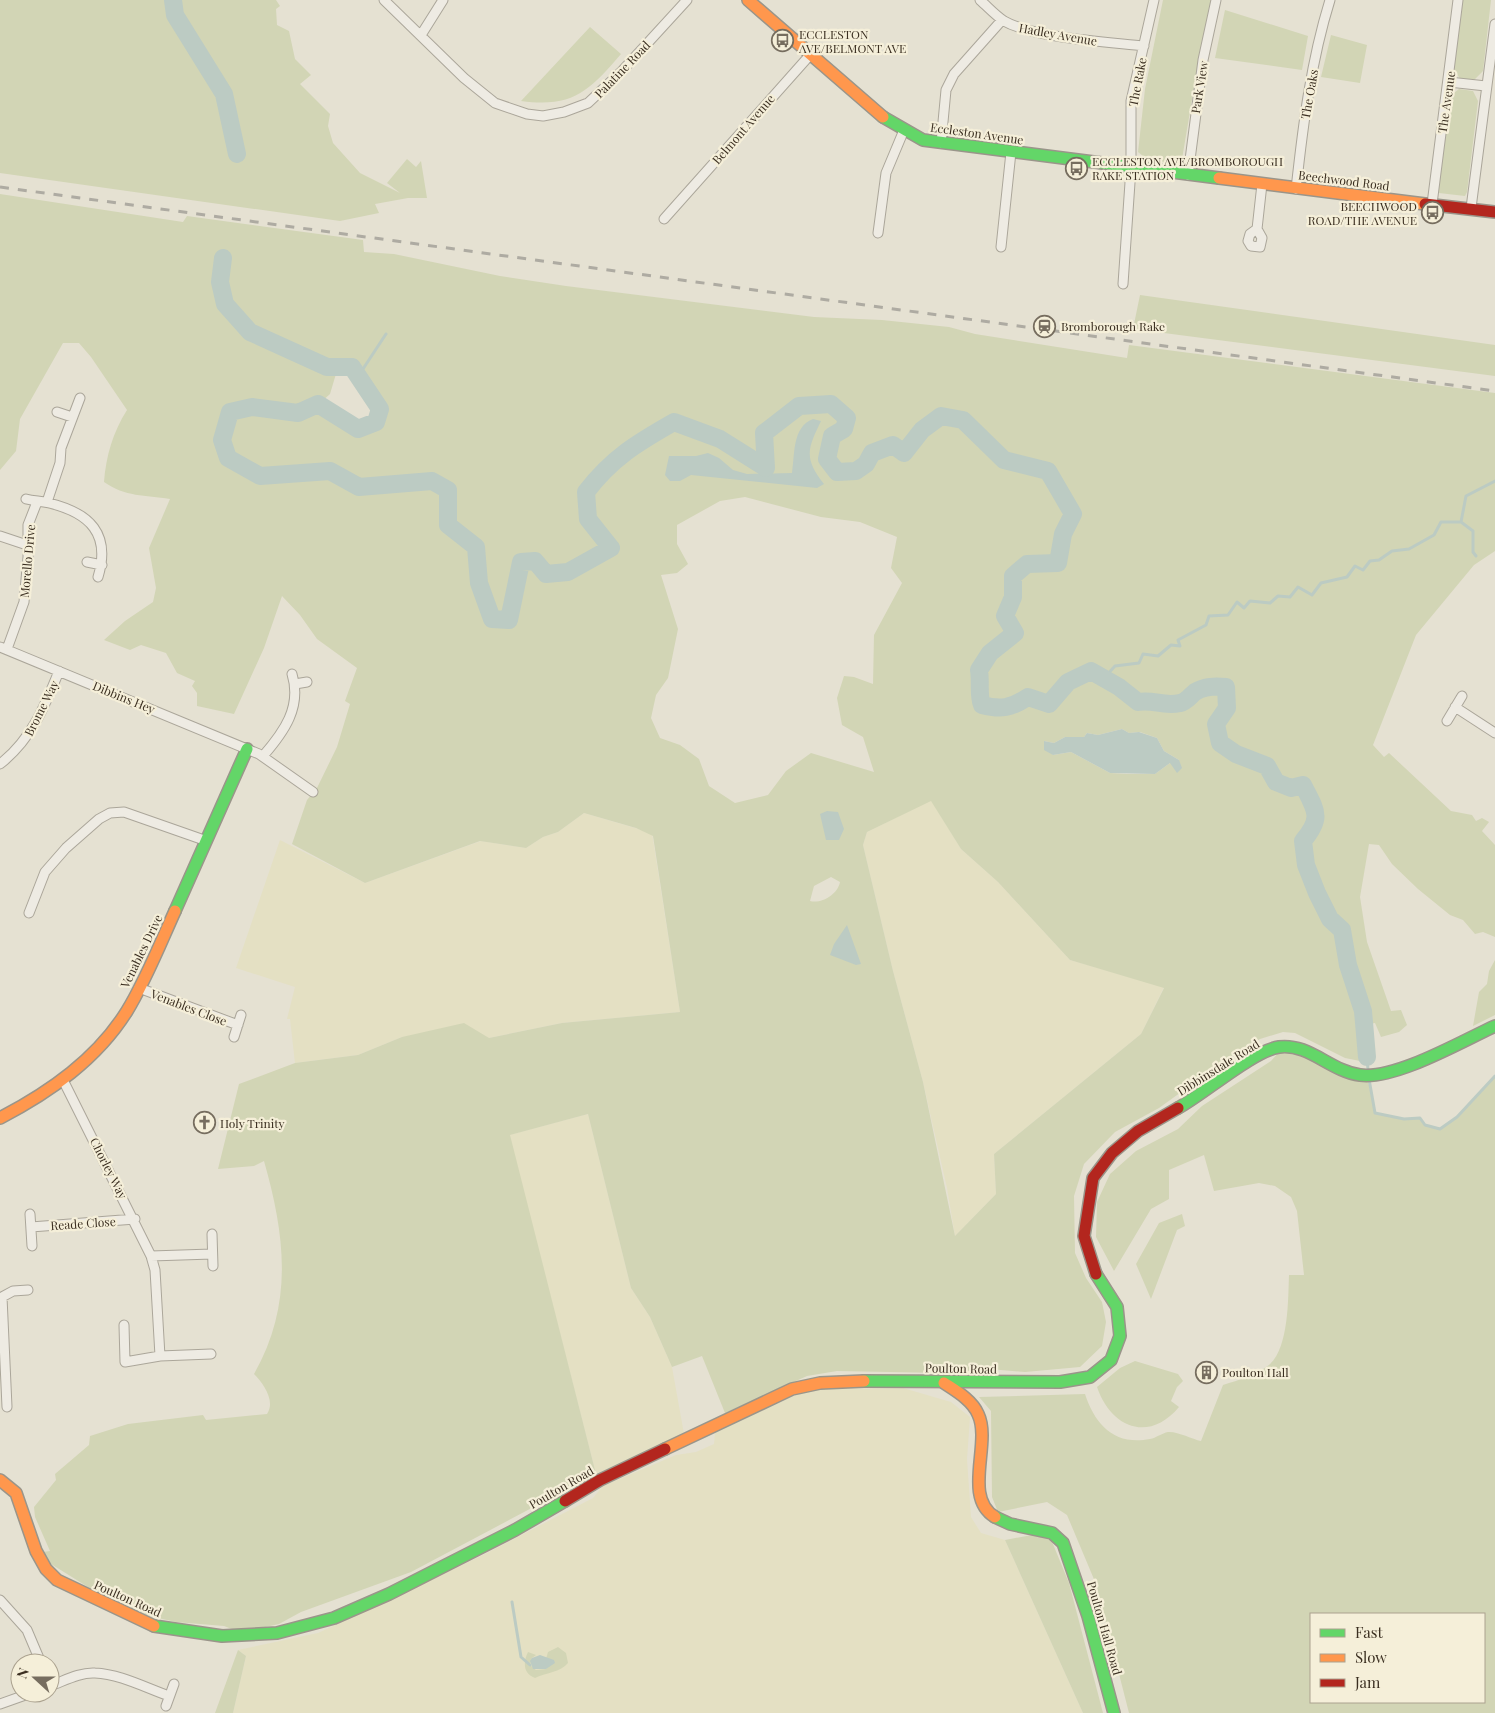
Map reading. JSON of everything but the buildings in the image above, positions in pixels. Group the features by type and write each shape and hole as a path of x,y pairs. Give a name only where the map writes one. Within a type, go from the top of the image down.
{"street":[{"name":"Palatine Road","path":"384,0 464,78 495,103 527,114 543,116 564,112 588,103 622,72 687,0"},
{"path":"422,35 443,0"},
{"name":"Eccleston Avenue","path":"748,0 890,123 923,140 1131,168"},
{"name":"Hadley Avenue","path":"980,0 1002,20 1031,31 1144,46"},
{"name":"The Rake","path":"1123,284 1131,168 1131,101 1154,0"},
{"name":"Park View","path":"1188,175 1203,60 1216,0"},
{"name":"The Oaks","path":"1296,189 1305,113 1319,38 1330,0"},
{"name":"The Avenue","path":"1432,204 1458,0"},
{"path":"942,143 946,90 954,74 1002,20"},
{"path":"1471,208 1495,24"},
{"name":"Belmont Avenue","path":"664,219 810,55"},
{"path":"1449,82 1486,86"},
{"path":"878,233 886,173 904,130"},
{"path":"1001,247 1011,152"},
{"name":"Beechwood Road","path":"1131,168 1495,212"},
{"path":"1256,229 1262,184"},
{"path":"678,203 685,210"},
{"path":"47,502 60,463 61,448 80,398"},
{"path":"58,412 72,417"},
{"path":"26,499 47,502 77,514 91,524 100,534 102,564 98,577"},
{"name":"Morello Drive","path":"4,648 24,602 28,525 37,502"},
{"path":"0,536 28,545"},
{"path":"87,562 102,564"},
{"name":"Dibbins Hey","path":"4,648 263,756 313,792"},
{"name":"Brome Way","path":"0,764 24,741 36,724 59,671"},
{"path":"263,756 277,740 291,717 295,700 295,684 292,674"},
{"path":"295,684 307,682"},
{"path":"1447,721 1462,696"},
{"path":"1455,707 1495,733"},
{"name":"Venables Drive","path":"0,1116 52,1089 101,1045 121,1020 139,988 178,905 204,840 247,749"},
{"path":"29,912 45,872 66,848 99,819 110,813 124,812 204,840"},
{"name":"Venables Close","path":"139,988 238,1025"},
{"name":"Venables Close","path":"234,1037 241,1015"},
{"name":"Dibbinsdale Road","path":"1096,1274 1084,1236 1093,1178 1112,1153 1138,1131 1198,1097 1258,1054 1278,1047 1299,1047 1335,1068 1361,1075 1381,1073 1402,1068 1495,1026"},
{"name":"Chorley Way","path":"63,1080 135,1219 151,1256 155,1270 160,1356"},
{"path":"30,1214 32,1246"},
{"name":"Reade Close","path":"31,1227 135,1219"},
{"path":"212,1234 213,1266"},
{"path":"151,1256 212,1254"},
{"name":"Poulton Road","path":"0,1480 16,1493 35,1549 46,1569 57,1580 153,1626 222,1636 277,1633 334,1618 390,1594 515,1530 600,1480 792,1389 820,1383 848,1381 916,1380 944,1383 1060,1382 1090,1377 1110,1360 1120,1336 1117,1306 1096,1274"},
{"path":"7,1407 0,1316 2,1298 13,1291 28,1290"},
{"path":"124,1325 125,1362 160,1356 211,1354"},
{"name":"Poulton Hall Road","path":"944,1383 965,1398 979,1414 981,1432 978,1483 985,1508 997,1519 1046,1530 1061,1539 1083,1595 1114,1713"},
{"path":"0,1600 26,1630 36,1653"},
{"path":"60,1682 94,1673 124,1679 169,1696"},
{"path":"166,1706 174,1684"}],"shaded area":[{"path":"813,419 821,421 813,439 810,454 813,467 824,484 817,488 691,475 680,481 670,481 665,475 669,456 696,456 708,453 719,458 733,470 747,474 792,473 794,450 798,435 801,428"},
{"path":"1122,729 1129,733 1139,732 1157,738 1164,751 1179,760 1182,768 1177,773 1170,763 1155,774 1110,773 1071,752 1053,755 1044,750 1044,741 1054,743 1065,737 1084,737 1087,733 1098,735"},
{"path":"931,800 961,849 998,882 1070,960 1164,987 1141,1034 994,1154 996,1194 955,1236 947,1188 923,1082 893,971 863,845 867,832"},
{"path":"827,811 838,812 844,829 839,840 826,840 820,814"},
{"path":"584,813 652,833 680,1012 562,1023 489,1038 402,1037 358,1055 295,1063 290,1019 287,1019 295,987 236,968 280,840 365,883 481,841 526,848 543,837 558,832"},
{"path":"847,925 861,964 856,965 830,955 834,944"},
{"path":"588,1114 631,1288 650,1317 672,1367 684,1434 596,1474 509,1135"},
{"path":"903,1388 951,1402 970,1417 967,1459 971,1517 981,1533 1005,1540 1083,1713 233,1713 246,1656 238,1650 318,1633 483,1555 593,1498 603,1486 676,1455 696,1452 714,1444 715,1433 798,1394 820,1389"},
{"path":"540,1655 554,1660 555,1663 546,1669 533,1669 530,1661 532,1658"}],"green space":[{"path":"0,0 276,0 280,6 276,9 277,25 289,31 295,59 311,75 300,84 330,114 328,126 333,143 360,173 400,193 387,183 407,159 416,167 421,161 427,198 408,198 375,204 379,213 340,221 0,173"},
{"path":"1163,0 1211,0 1181,165 1148,160 1138,152 1145,89"},
{"path":"1463,0 1491,0 1483,71 1474,80 1460,79 1454,69"},
{"path":"1225,10 1308,36 1302,70 1215,58"},
{"path":"590,27 621,54 610,67 589,87 567,99 539,103 521,101"},
{"path":"1331,35 1367,45 1360,83 1321,77"},
{"path":"1459,89 1473,91 1478,101 1465,196 1439,193 1437,189 1450,96"},
{"path":"0,194 183,222 187,216 363,240 364,252 394,254 500,276 566,286 814,317 882,320 949,327 975,334 1127,358 1129,345 1495,393 1495,551 1474,565 1416,635 1373,745 1384,757 1389,753 1451,811 1472,815 1476,821 1482,818 1489,822 1482,831 1495,845 1495,937 1483,932 1475,934 1463,920 1450,915 1418,889 1392,864 1379,845 1369,844 1360,897 1367,942 1391,1011 1401,1010 1407,1025 1399,1032 1381,1037 1375,1023 1364,1025 1365,1062 1345,1058 1295,1033 1283,1032 1260,1039 1234,1054 1159,1108 1115,1132 1084,1164 1074,1196 1075,1253 1086,1278 1102,1302 1106,1322 1102,1346 1080,1367 1025,1372 989,1369 944,1373 837,1371 807,1376 725,1413 702,1356 672,1367 650,1317 631,1288 588,1114 510,1135 596,1474 411,1572 301,1612 279,1624 237,1631 224,1626 176,1622 149,1616 88,1587 51,1564 43,1552 50,1551 35,1517 34,1507 56,1480 55,1474 89,1445 90,1436 128,1424 203,1415 206,1420 267,1414 270,1404 269,1398 261,1382 254,1374 267,1348 275,1322 282,1269 281,1242 264,1161 254,1166 218,1169 239,1084 295,1063 358,1055 402,1037 464,1023 489,1038 562,1023 680,1012 653,836 636,828 584,813 558,832 543,837 526,848 480,841 365,883 292,844 307,800 317,788 337,747 350,704 345,701 357,668 317,639 300,615 282,596 264,648 234,714 197,706 197,693 192,686 195,681 177,673 166,653 141,645 130,650 104,640 125,621 153,602 156,588 149,548 170,499 128,493 104,482 111,444 127,410 91,357 79,343 63,343 20,419 16,451 0,470","holes":["338,367 352,367 380,409 376,422 358,429 318,405 330,394","745,497 821,517 860,522 897,537 891,568 902,583 874,635 873,684 854,677 844,676 837,698 842,725 863,737 874,772 811,753 786,771 768,795 735,803 709,786 699,759 680,745 660,738 651,718 656,695 668,678 678,629 661,575 677,573 688,564 677,544 677,525 720,501","1122,729 1129,733 1140,732 1157,738 1164,751 1179,760 1170,763 1155,774 1110,773 1071,752 1053,755 1044,741 1054,743 1065,737 1084,737 1087,733 1098,735","931,801 961,849 998,882 1070,960 1164,988 1141,1034 994,1154 996,1194 955,1236 923,1082 893,971 863,845 867,832","831,877 840,882 839,886 829,897 815,902 810,901 814,886"]},
{"path":"1140,295 1495,345 1495,376 1133,329"},
{"path":"1495,960 1495,1015 1473,1026 1479,992 1487,984 1489,971"},
{"path":"1293,1050 1368,1081 1375,1113 1404,1119 1420,1118 1425,1125 1440,1129 1457,1117 1495,1076 1495,1713 1129,1713 1096,1584 1067,1515 1047,1502 998,1512 992,1497 991,1411 979,1397 1085,1394 1094,1415 1108,1431 1117,1436 1138,1440 1172,1432 1201,1441 1223,1385 1259,1372 1276,1357 1286,1323 1289,1275 1304,1275 1297,1211 1291,1197 1275,1186 1259,1183 1214,1191 1204,1155 1169,1170 1169,1199 1151,1209 1114,1271 1096,1237 1097,1202 1110,1174 1136,1151 1178,1129 1202,1106 1271,1061 1280,1051"},
{"path":"1182,1214 1185,1226 1177,1230 1151,1299 1136,1264 1159,1223"},
{"path":"1135,1361 1178,1374 1183,1381 1177,1387 1171,1401 1179,1407 1156,1425 1132,1426 1121,1421 1103,1401 1097,1387 1120,1368"},
{"path":"1048,1532 1069,1583 1103,1713 1083,1713 1005,1540"},
{"path":"558,1647 566,1653 568,1663 565,1666 535,1678 528,1674 525,1660 528,1652 536,1655 532,1658 530,1665 536,1670 546,1669 551,1659 546,1659 548,1652"},
{"path":"238,1650 246,1656 233,1713 215,1713"}],"waterway":[{"path":"173,0 175,15 224,94 237,154"},
{"path":"223,258 220,282 225,304 250,332 327,367 352,367 380,409 376,422 358,429 318,404 298,413 252,407 230,412 222,440 228,458 260,476 330,471 359,487 432,481 448,490 448,525 476,547 479,583 492,619 509,620 521,562 535,561 546,574 568,572 611,548 588,519 586,492 626,452 674,422 720,439 766,468 764,433 799,406 831,404 847,418 844,429 832,436 827,459 837,472 856,471 866,464 872,453 893,445 904,453 922,430 941,416 963,420 1004,460 1048,471 1073,514 1063,534 1058,563 1027,564 1013,576 1013,597 1005,616 1015,633 990,653 979,670 982,705 1006,707 1028,697 1049,704 1068,682 1091,671 1119,687 1138,702 1180,703 1195,692 1203,689 1226,687 1227,708 1216,724 1220,743 1236,754 1267,766 1276,782 1291,788 1303,785 1314,808 1315,820 1303,841 1306,865 1330,919 1342,930 1348,965 1363,1011 1367,1057"},
{"path":"359,375 386,334"},
{"path":"1104,678 1115,666 1139,663 1143,654 1158,656 1171,645 1180,646 1178,640 1206,625 1209,616 1228,615 1237,602 1244,608 1250,601 1270,603 1278,596 1290,597 1298,587 1312,595 1321,583 1347,577 1355,566 1363,570 1370,561 1379,560 1392,551 1409,549 1434,535 1441,522 1461,522 1466,496 1495,481"},
{"path":"1461,522 1473,531 1473,552 1476,556"},
{"path":"1367,1057 1368,1070"},
{"path":"1369,1079 1375,1113 1404,1119 1420,1118 1425,1125 1440,1129 1457,1117 1495,1076"},
{"path":"512,1602 521,1657 530,1665"}],"railway":[{"path":"0,187 1495,391"}],"traffic: fast":[{"path":"883,117 923,140 1219,178"},
{"path":"175,911 247,749"},
{"path":"1178,1108 1256,1056 1279,1047 1300,1049 1349,1072 1360,1075 1374,1075 1409,1066 1495,1026"},
{"path":"864,1381 1060,1382 1090,1377 1111,1360 1120,1336 1117,1307 1096,1274"},
{"path":"154,1626 222,1636 277,1633 334,1618 389,1594 515,1530 565,1501"},
{"path":"995,1517 1010,1524 1052,1533 1063,1543 1088,1616 1114,1713"}],"traffic: slow":[{"path":"748,0 883,117"},
{"path":"1219,178 1425,204"},
{"path":"0,1118 37,1097 71,1073 102,1044 134,999 175,911"},
{"path":"665,1449 792,1389 820,1383 864,1381"},
{"path":"944,1383 968,1400 978,1414 982,1440 979,1469 980,1497 985,1508 995,1517"},
{"path":"0,1480 16,1493 36,1551 46,1569 57,1580 154,1626"}],"traffic: jam":[{"path":"1425,204 1495,212"},
{"path":"1096,1274 1084,1236 1093,1178 1112,1153 1138,1131 1178,1108"},
{"path":"565,1501 600,1480 665,1449"}],"place":[{"name":"ECCLESTON AVE/BELMONT AVE","path":"783,41"},
{"name":"ECCLESTON AVE/BROMBOROUGH RAKE STATION","path":"1076,168"},
{"name":"BEECHWOOD ROAD/THE AVENUE","path":"1433,213"},
{"name":"Bromborough Rake","path":"1045,326"},
{"name":"Holy Trinity","path":"204,1123"},
{"name":"Poulton Hall","path":"1206,1372"}]}
